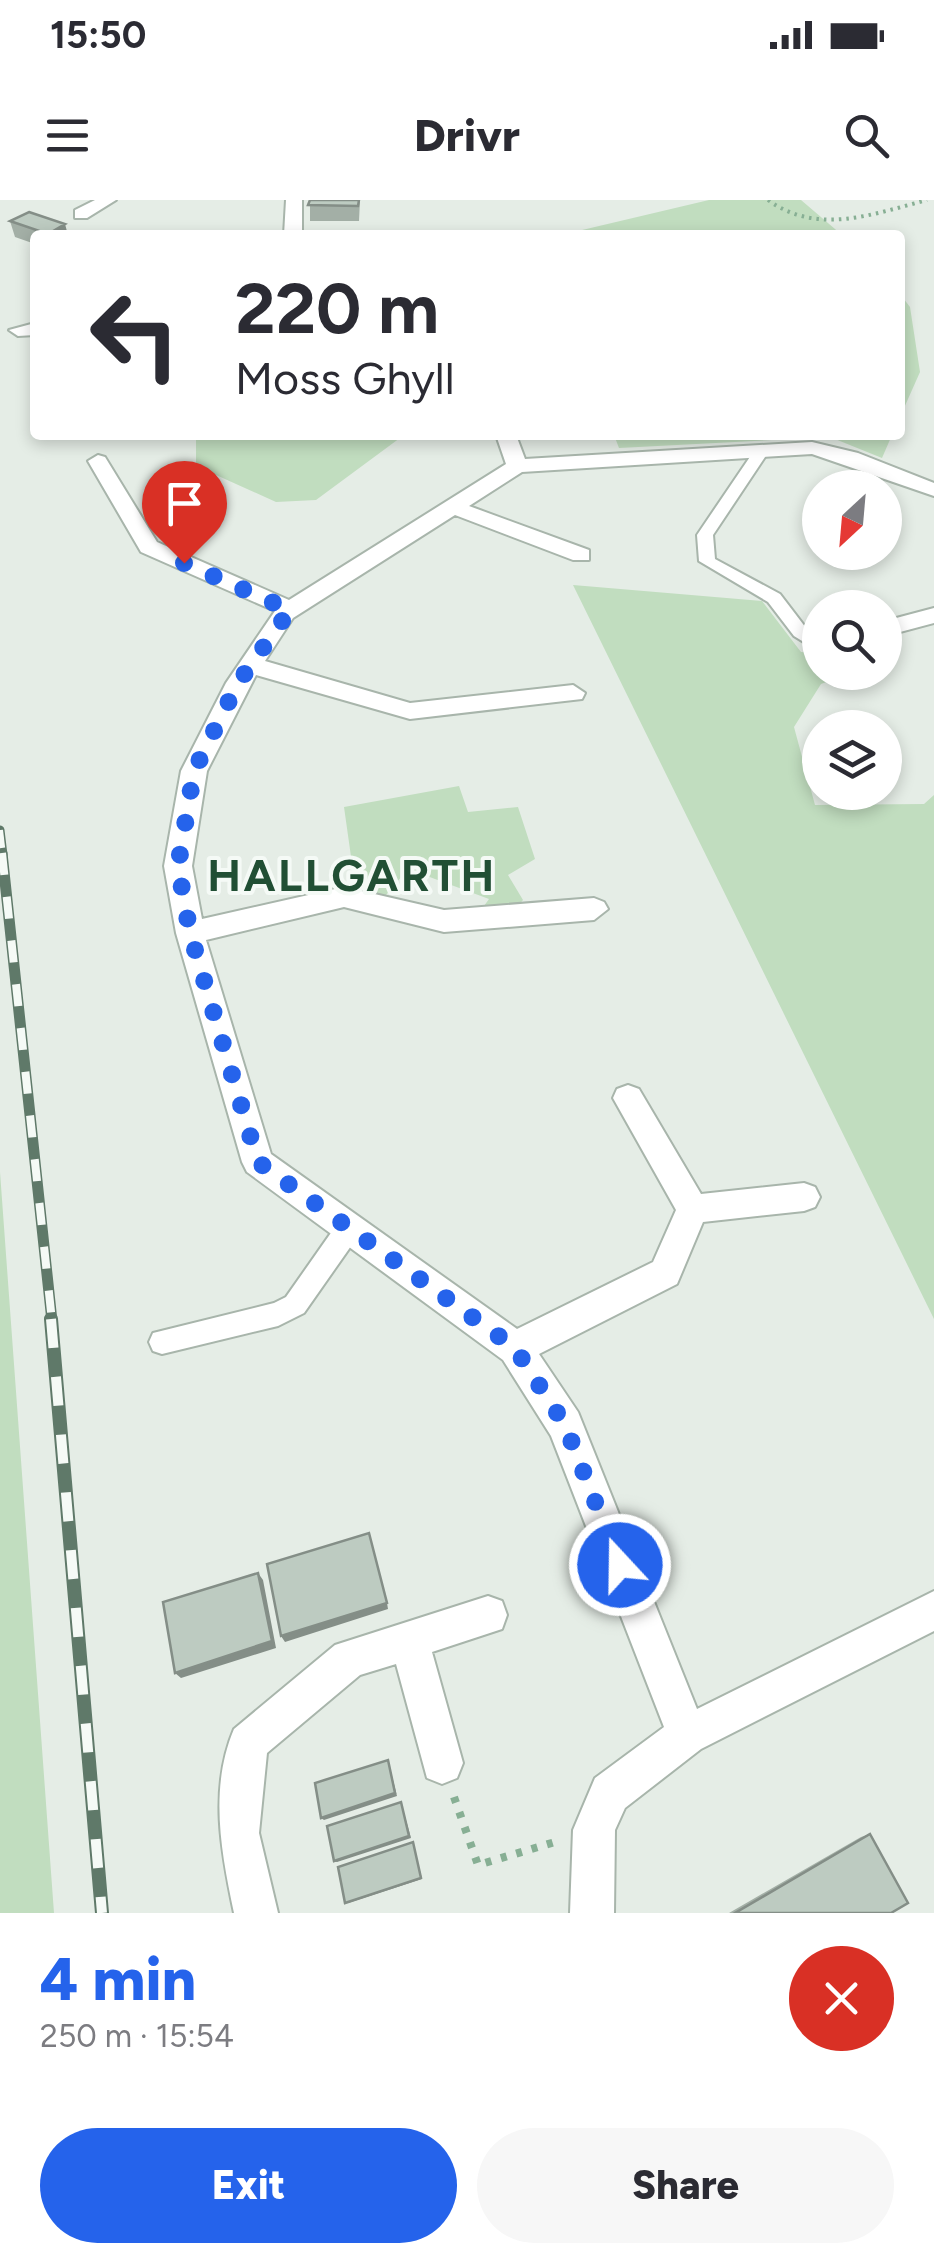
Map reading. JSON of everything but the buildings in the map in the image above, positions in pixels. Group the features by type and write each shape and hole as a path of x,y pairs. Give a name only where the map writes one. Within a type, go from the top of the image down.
{"street":[{"path":"82,214 108,200"},
{"path":"293,230 294,200"},
{"path":"508,440 517,466"},
{"path":"688,1735 565,1425 515,1348 258,1162 190,933 178,866 194,771 250,665 290,610 517,466 812,448 851,457 934,490"},
{"path":"98,461 149,547 290,610"},
{"path":"452,507 581,555"},
{"path":"902,624 934,615"},
{"path":"250,665 410,711 573,694"},
{"path":"190,933 344,897 444,921 594,909"},
{"path":"628,1098 693,1210"},
{"path":"693,1210 804,1197"},
{"path":"515,1348 665,1272 693,1210"},
{"path":"592,1913 594,1830 610,1793 688,1735 934,1610"},
{"path":"256,1913 238,1834 248,1743 349,1659 488,1615"},
{"path":"409,1640 442,1763"}],"lane":[{"path":"761,451 705,535 707,561 774,598 802,633"},
{"path":"162,1342 278,1314 295,1305 348,1228"}],"path":[{"path":"768,200 779,210 825,223 927,200"},
{"path":"442,1763 478,1866 594,1830"}],"green space":[{"path":"709,200 801,200 836,230 582,230"},
{"path":"905,300 910,307 920,372 905,406"},
{"path":"196,440 397,440 316,500 276,502 196,466"},
{"path":"616,440 772,440 619,448"},
{"path":"837,440 890,440 882,458"},
{"path":"573,585 762,601 802,652 802,690 817,690 794,727 802,757 802,810 902,810 902,804 924,804 934,795 934,1319"},
{"path":"459,786 468,812 518,807 535,859 508,875 523,900 515,909 479,913 489,899 408,869 386,895 356,892 344,807"},
{"path":"0,1172 54,1913 0,1913"}],"railway":[{"path":"0,830 3,855"},
{"path":"2,853 52,1321"},
{"path":"51,1319 102,1913"}],"district":[{"name":"HALLGARTH","path":"352,875"}],"route":[{"path":"184,563 290,610 238,683 194,771 178,866 190,933 258,1162 515,1348 565,1425 620,1565"}]}
